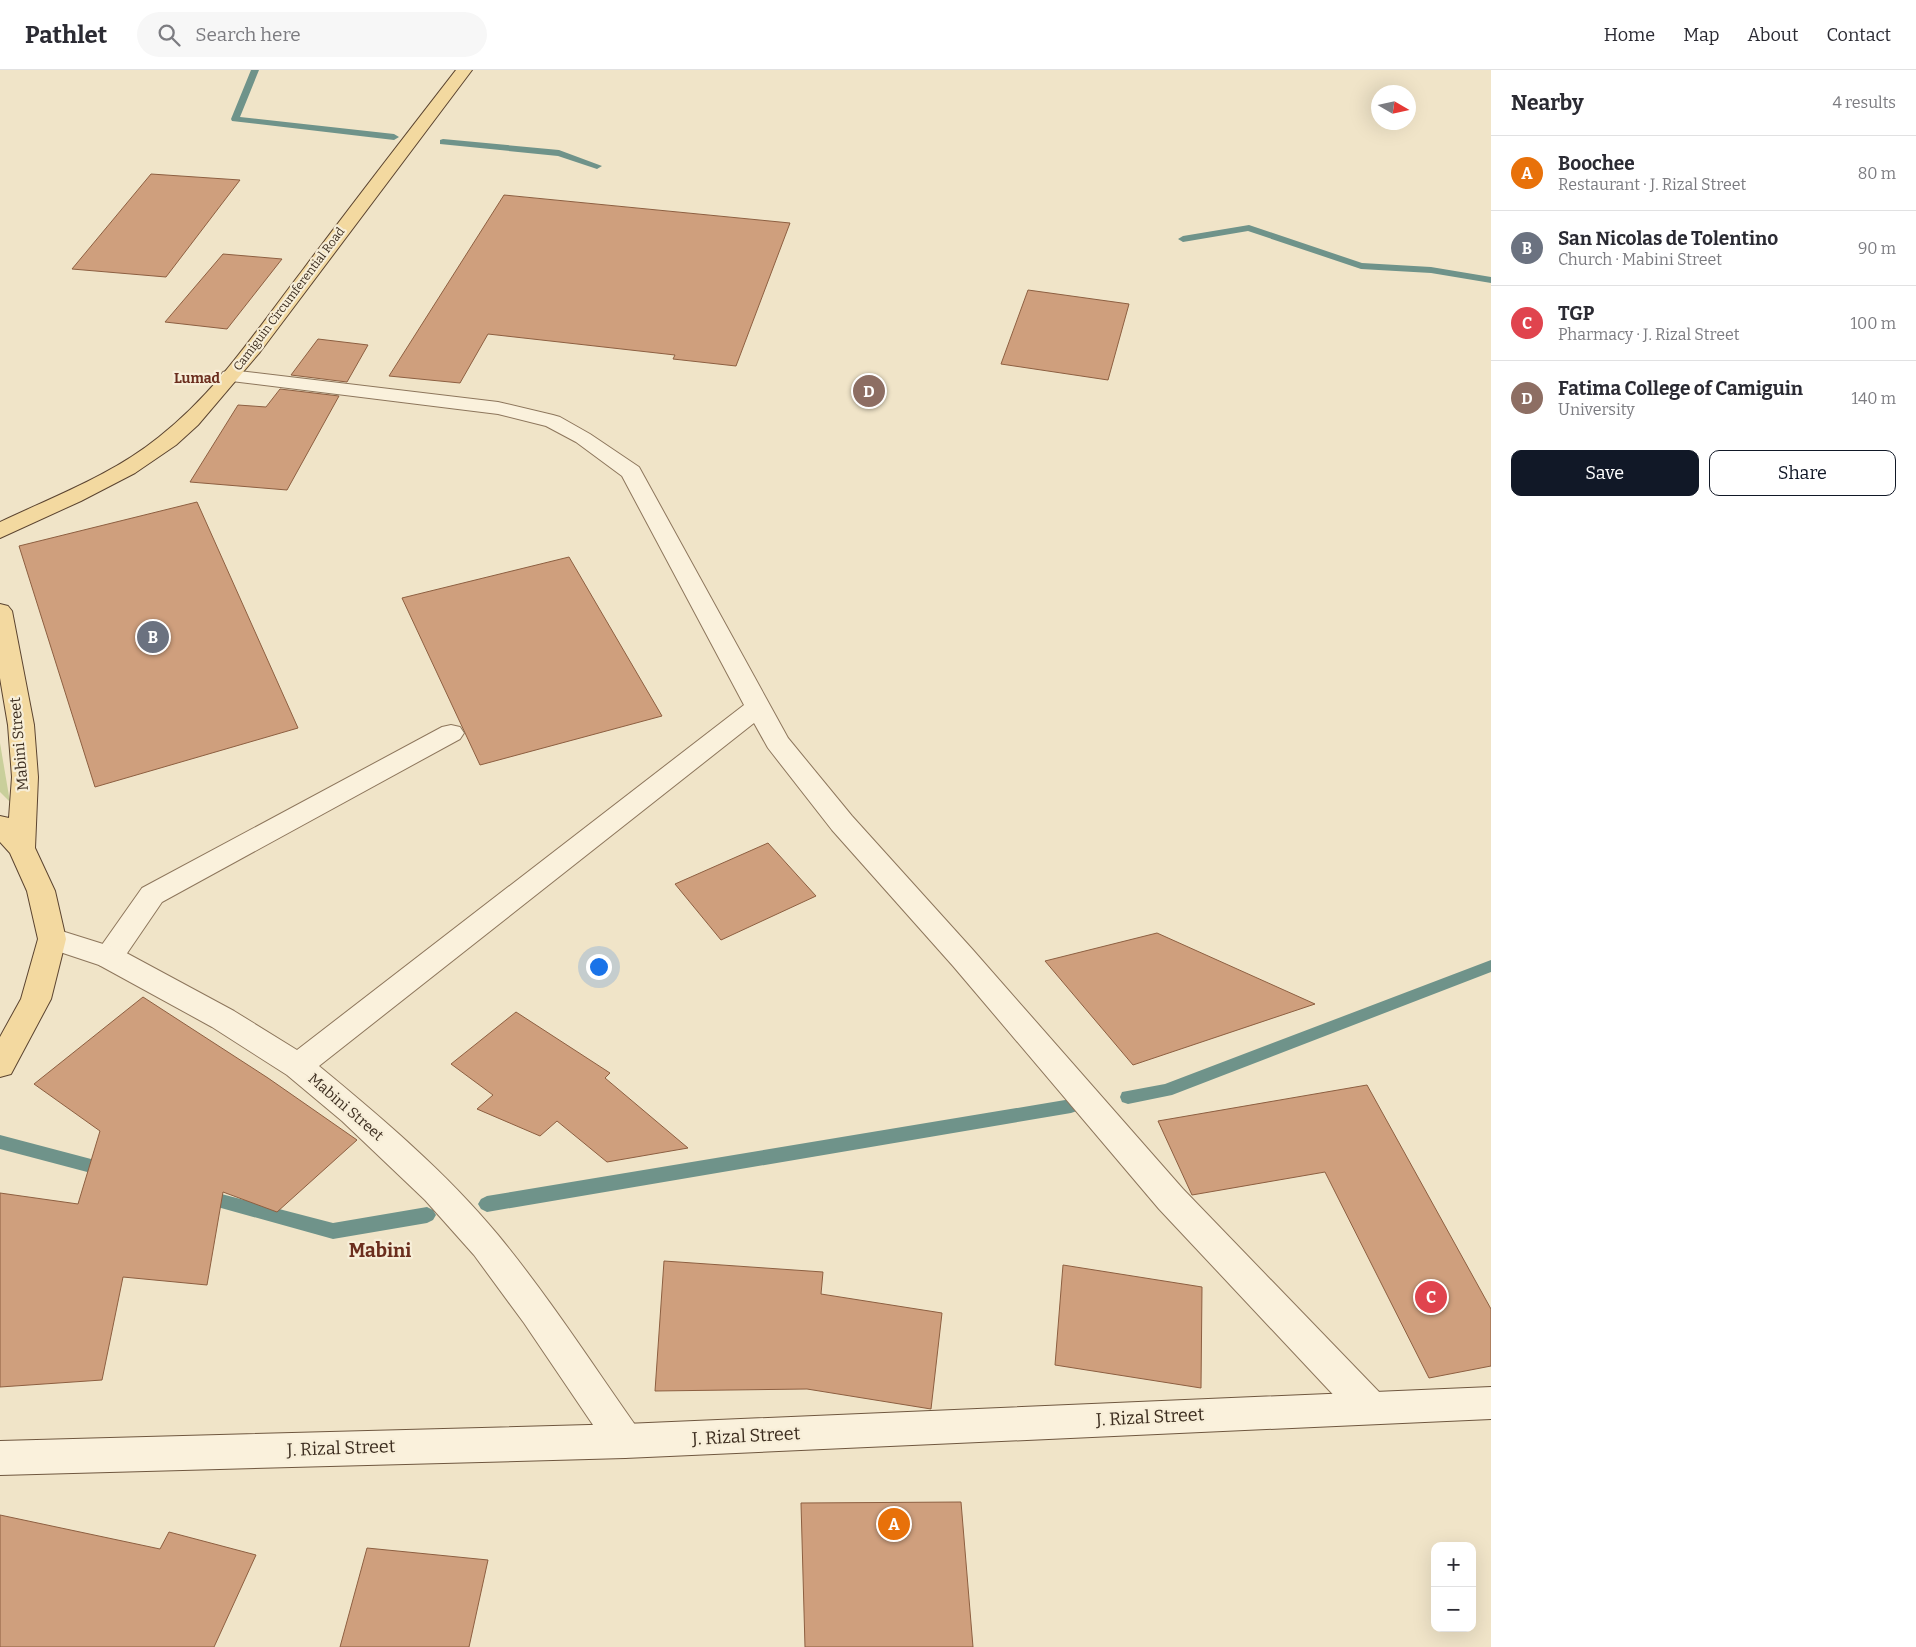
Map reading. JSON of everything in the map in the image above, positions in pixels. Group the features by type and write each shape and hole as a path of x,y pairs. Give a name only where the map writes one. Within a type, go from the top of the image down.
{"main road":[{"name":"Camiguin Circumferential Road","path":"0,531 98,484 146,457 186,423 230,376 464,70"},
{"name":"Mabini Street","path":"0,611 21,725 25,777 21,848"},
{"name":"Mabini Street","path":"0,825 21,848 41,891 52,939"},
{"path":"0,1065 36,999 52,939"}],"street":[{"path":"230,376 498,408 553,421 583,438 630,472 777,742 842,823 963,958 1171,1199 1369,1407"},
{"path":"298,1066 758,707"},
{"path":"109,957 152,895 451,733"},
{"name":"Mabini Street","path":"52,939 109,957 223,1020 298,1066 353,1112 436,1190 486,1245 536,1312 625,1441"},
{"name":"J. Rizal Street","path":"0,1458 625,1441 1491,1403"}],"green space":[{"path":"0,743 10,802 0,792"}],"building":[{"path":"151,174 240,180 166,277 72,269"},
{"path":"504,195 790,223 736,366 673,359 675,355 488,334 460,383 389,376"},
{"path":"223,254 282,259 227,329 165,322"},
{"path":"1028,290 1129,304 1108,380 1001,364"},
{"path":"318,339 368,345 347,382 291,375"},
{"path":"280,389 339,396 287,490 190,482 238,405 266,407"},
{"path":"197,502 298,728 95,787 19,546"},
{"path":"569,557 662,716 480,765 402,598"},
{"path":"768,843 816,896 721,940 675,884"},
{"path":"1157,933 1315,1004 1133,1065 1045,961"},
{"path":"143,997 268,1078 357,1140 277,1212 223,1192 207,1285 123,1277 102,1380 0,1387 0,1193 78,1204 100,1131 34,1084"},
{"path":"516,1012 610,1073 605,1078 688,1148 607,1162 557,1121 540,1136 477,1109 493,1095 451,1064"},
{"path":"1367,1085 1491,1309 1491,1366 1429,1378 1325,1172 1192,1195 1158,1121"},
{"path":"664,1261 823,1272 821,1294 942,1313 931,1409 807,1389 655,1391"},
{"path":"1063,1265 1202,1287 1201,1388 1055,1365"},
{"path":"961,1502 973,1647 805,1647 801,1503"},
{"path":"0,1515 160,1549 169,1532 256,1555 214,1647 0,1647"},
{"path":"367,1548 488,1560 469,1647 340,1647"}],"waterway":[{"path":"255,70 235,119 394,137"},
{"path":"443,142 559,153 597,166"},
{"path":"1183,239 1249,228 1361,266 1431,270 1491,280"},
{"path":"1128,1097 1166,1090 1491,966"},
{"path":"487,1204 1071,1106"},
{"path":"0,1142 110,1171"},
{"path":"202,1196 333,1231 427,1215"}],"place":[{"name":"Fatima College of Camiguin","path":"869,391"},
{"name":"San Nicolas de Tolentino","path":"153,637"},
{"name":"TGP","path":"1431,1297"},
{"name":"Boochee","path":"894,1524"}],"district":[{"name":"Lumad","path":"197,378"},
{"name":"Mabini","path":"380,1250"}]}
